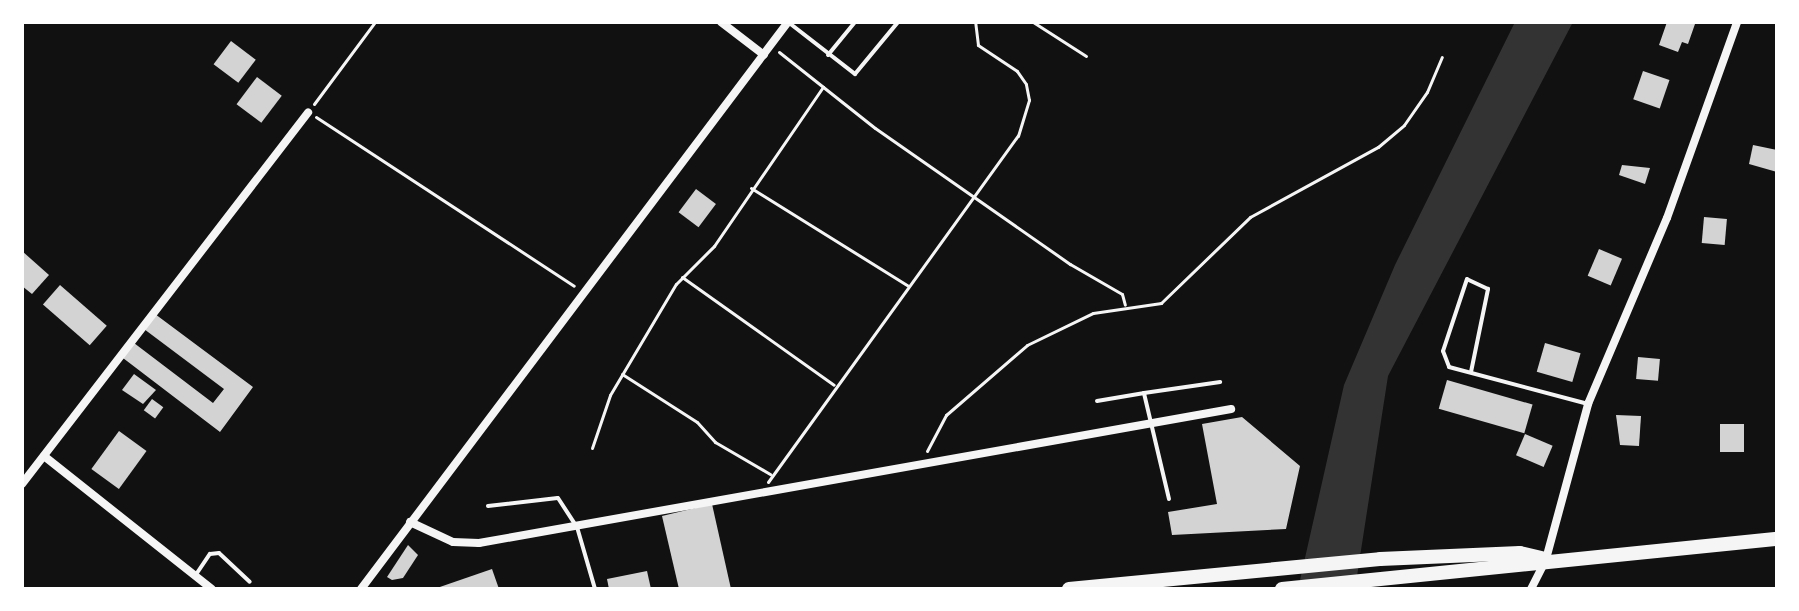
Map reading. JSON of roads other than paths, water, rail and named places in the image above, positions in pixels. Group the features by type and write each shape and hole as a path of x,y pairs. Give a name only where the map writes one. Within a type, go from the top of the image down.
{"main road":[{"path":"1282,589 1546,559 1777,539"},
{"path":"1069,589 1380,559 1520,553 1546,559"}],"street":[{"path":"721,22 764,55"},
{"path":"361,589 788,22"},
{"path":"1531,589 1546,559 1588,404 1667,218 1737,22"},
{"path":"22,484 308,112"},
{"path":"410,522 453,542 466,543 577,527 770,489 929,464 1231,409"},
{"path":"44,456 197,573 212,589"}],"lane":[{"path":"788,22 828,55 860,74 898,22"},
{"path":"828,55 855,22"},
{"path":"1471,372 1488,289 1467,279 1443,351 1449,367 1588,404"},
{"path":"1097,401 1220,382"},
{"path":"1144,393 1169,499"},
{"path":"488,506 558,498 577,527 595,589"},
{"path":"197,573 210,554 219,553 250,582"}]}
